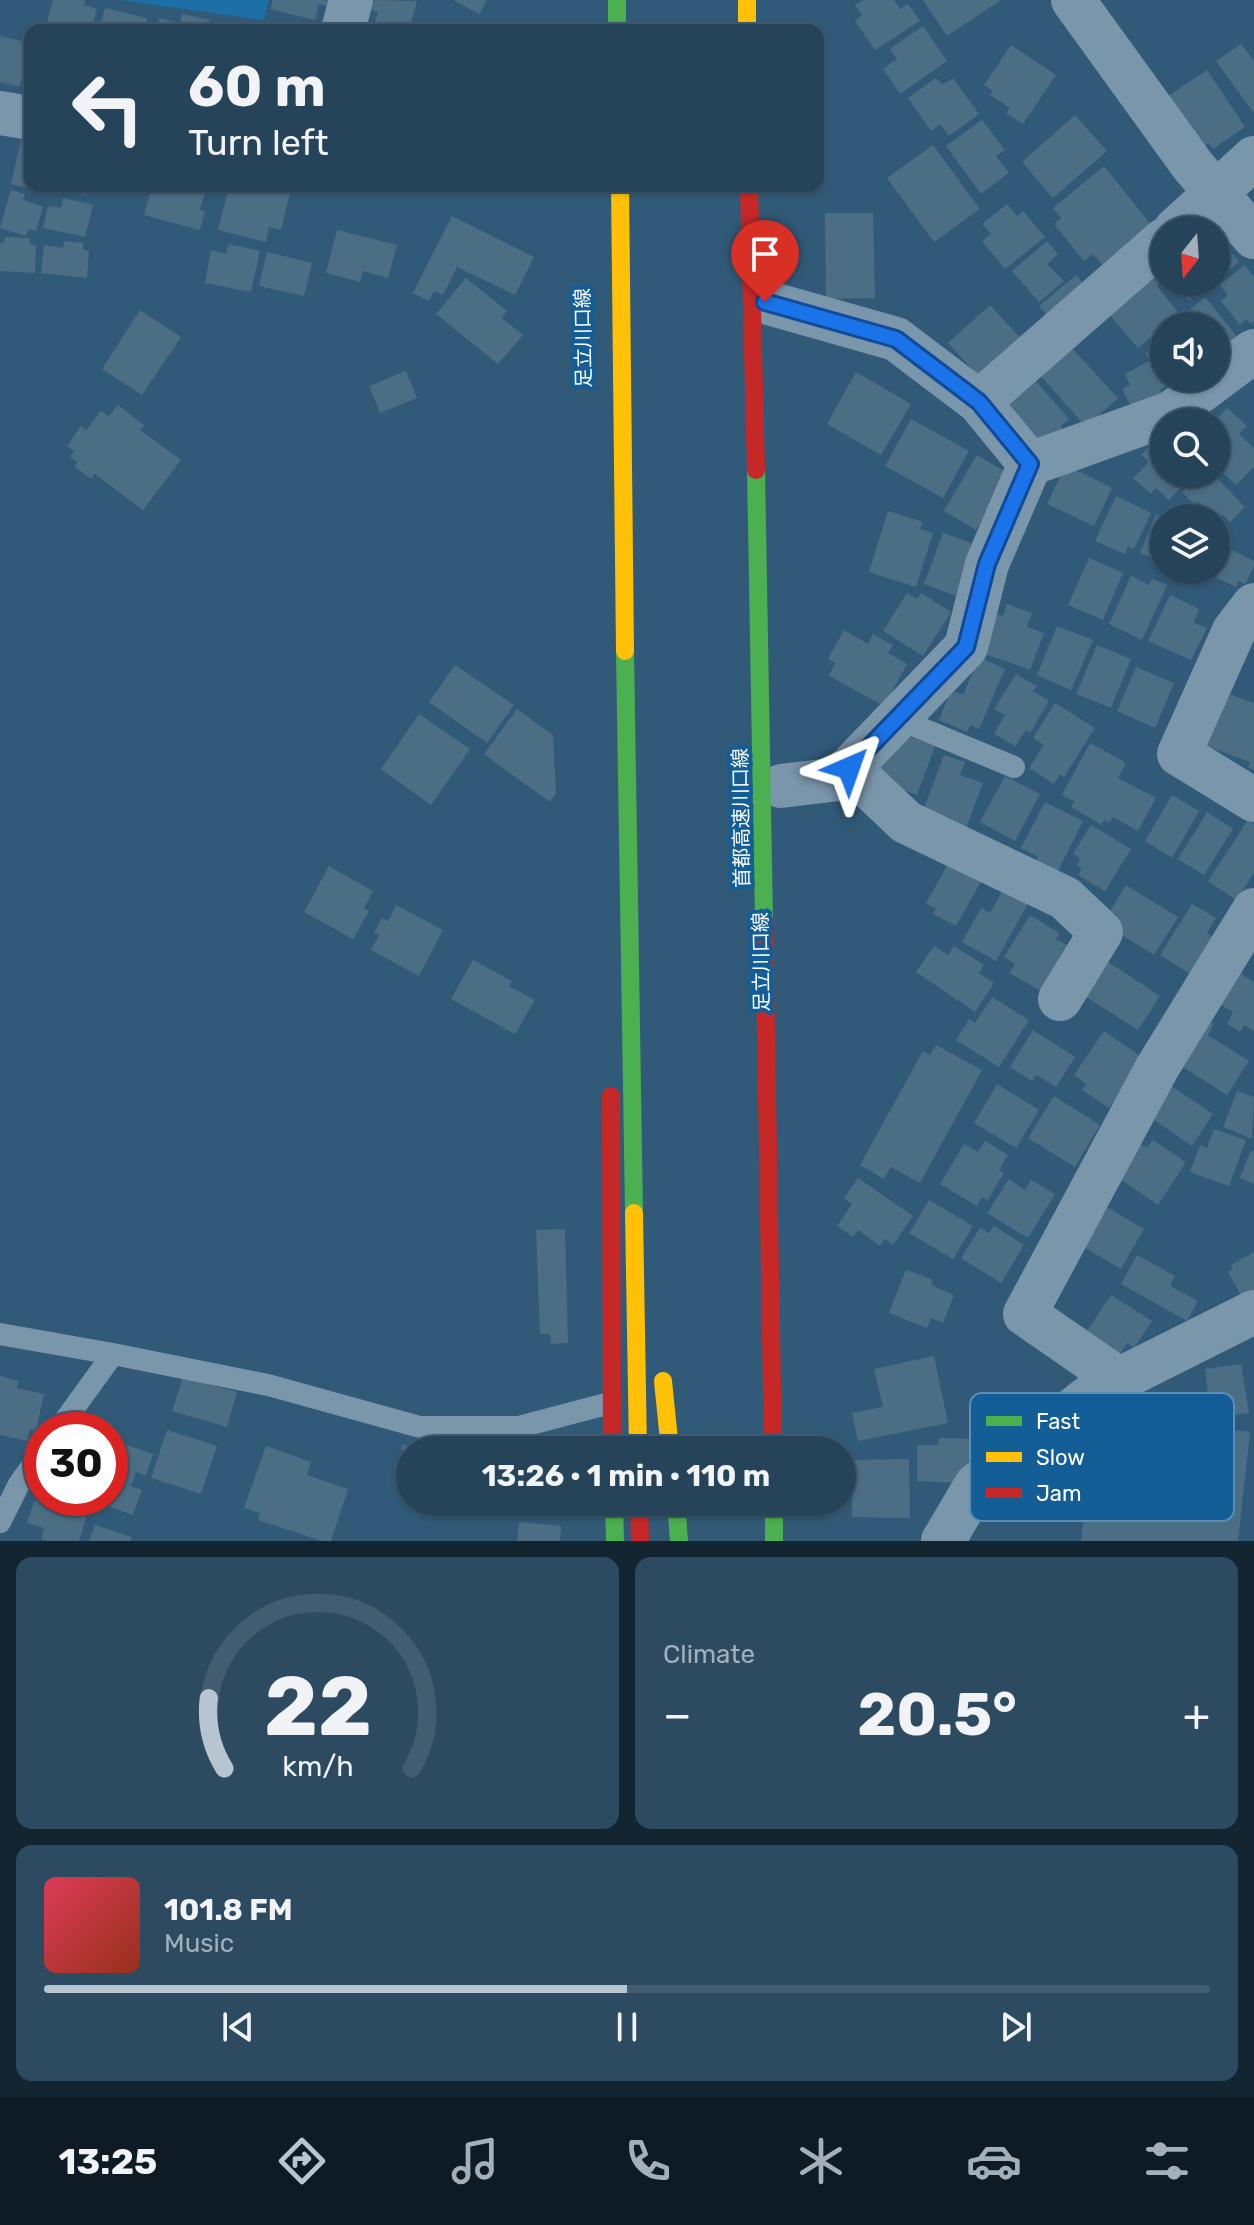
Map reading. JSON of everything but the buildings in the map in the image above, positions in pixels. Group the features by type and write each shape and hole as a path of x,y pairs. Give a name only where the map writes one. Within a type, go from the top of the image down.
{"main road":[{"path":"601,0 601,24"},
{"path":"617,0 617,24"},
{"path":"747,0 747,24"},
{"path":"761,0 761,24"},
{"name":"足立川口線","path":"603,192 612,956"},
{"path":"620,192 638,1436"},
{"name":"首都高速川口線","path":"749,192 773,1436"},
{"path":"763,192 778,693"},
{"name":"足立川口線","path":"784,1022 789,1436"},
{"path":"611,1436 612,1084"},
{"path":"633,1110 653,1295"},
{"path":"660,1357 668,1436"},
{"path":"614,1516 615,1541"},
{"path":"639,1516 640,1541"},
{"path":"677,1516 679,1541"},
{"path":"774,1516 774,1541"},
{"path":"790,1516 791,1541"}],"street":[{"path":"345,24 351,0"},
{"path":"1073,0 1193,166 1254,237"},
{"path":"0,113 24,117"},
{"path":"1191,216 1254,158"},
{"path":"979,402 1150,252"},
{"path":"765,302 896,339 979,402 1030,464"},
{"path":"781,786 839,779 966,647 987,564 1030,464 1171,413 1254,351"},
{"path":"1247,626 1179,754 1254,800"},
{"path":"849,768 906,822 1065,898 1101,932 1060,999"},
{"path":"1120,1380 1025,1314 1157,1068 1254,910"},
{"path":"1094,1393 1248,1329"},
{"path":"943,1541 970,1495"}],"lane":[{"path":"896,718 1014,767"},
{"path":"0,1334 268,1385 420,1427 519,1427 610,1403"},
{"path":"71,1412 113,1354"},
{"path":"0,1522 24,1477"}],"shaded area":[{"path":"120,0 269,0 264,20"}],"traffic: fast":[{"path":"617,0 617,24"},
{"path":"756,470 764,920"},
{"path":"625,651 634,1213"},
{"path":"614,1516 615,1541"},
{"path":"677,1516 679,1541"},
{"path":"774,1516 774,1541"}],"traffic: slow":[{"path":"747,0 747,24"},
{"path":"620,192 625,651"},
{"path":"634,1213 638,1436"},
{"path":"663,1381 669,1436"}],"traffic: jam":[{"path":"749,192 756,470"},
{"path":"764,920 773,1436"},
{"path":"611,1096 612,1436"},
{"path":"639,1516 640,1541"}],"route":[{"path":"765,302 896,339 979,402 1030,464 987,564 966,647 849,768"}]}
